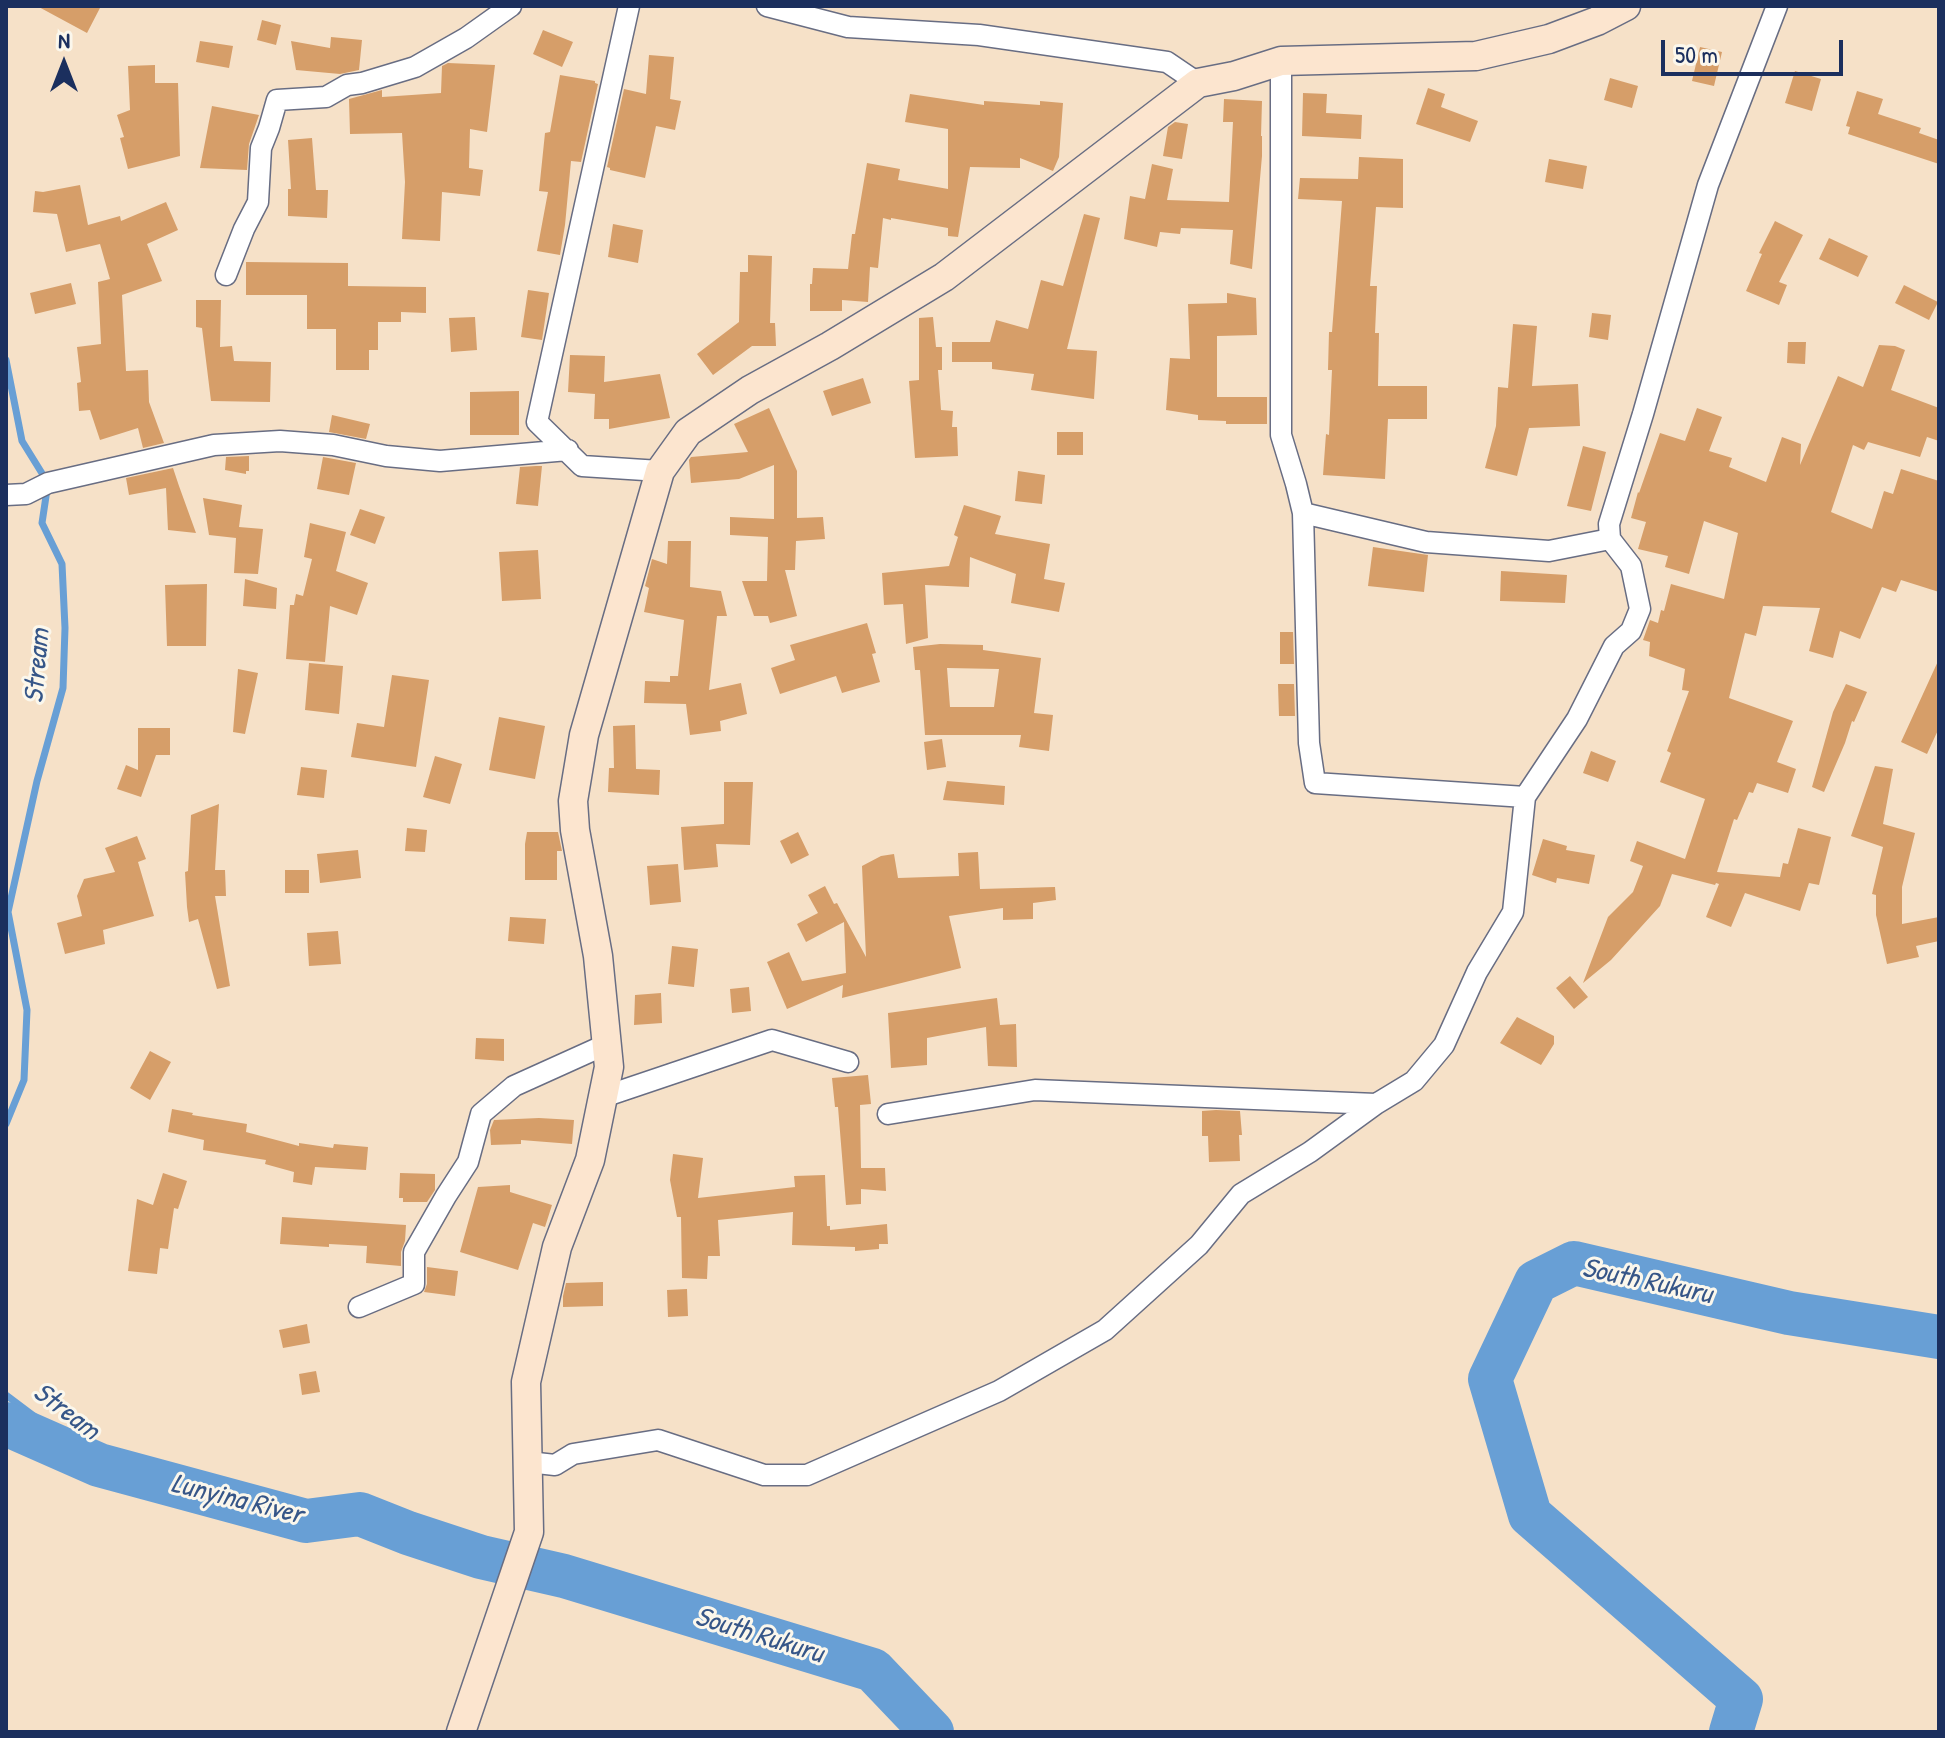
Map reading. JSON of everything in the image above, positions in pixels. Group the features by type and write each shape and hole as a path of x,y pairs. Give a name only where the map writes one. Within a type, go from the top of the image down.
{"street":[{"path":"226,275 258,202 261,148 277,100 326,97 347,85 415,67 466,38 511,6"},
{"path":"629,6 537,422 582,466 660,471"},
{"path":"767,6 848,27 979,35 1167,62 1198,83"},
{"path":"461,1732 529,1532 526,1382 557,1247 590,1160 609,1067 598,956 575,830 573,801 584,735 660,471 688,432 750,390 944,277 1198,83 1234,76 1281,61 1476,56 1549,39 1626,6"},
{"path":"528,1462 555,1465 573,1454 658,1440 764,1475 807,1475 999,1391 1105,1330 1199,1245 1241,1194 1310,1152 1376,1104 1414,1081 1444,1045 1477,972 1513,912 1525,797 1577,719 1614,646 1631,631 1640,609 1631,566 1610,539 1609,524 1708,185 1777,6"},
{"path":"1281,61 1281,435 1303,513 1309,743 1315,783 1525,797"},
{"path":"6,495 26,494 48,483 214,445 280,441 333,445 386,456 440,461 568,450"},
{"path":"1303,513 1426,542 1549,551 1610,539"},
{"path":"603,1097 772,1040 848,1062"},
{"path":"359,1307 414,1284 414,1252 468,1162 481,1114 514,1086 607,1044"},
{"path":"888,1114 1035,1090 1376,1104"}],"building":[{"path":"37,6 101,6 87,33"},
{"path":"262,20 281,25 276,45 257,40"},
{"path":"543,30 573,42 562,67 533,54"},
{"path":"331,37 362,40 359,70 340,74 296,70 291,41 330,48"},
{"path":"200,41 233,46 229,68 196,62"},
{"path":"1700,47 1722,52 1714,86 1692,81"},
{"path":"649,55 674,57 670,99 681,101 675,130 656,126 645,178 607,167 624,89 646,94"},
{"path":"448,63 495,65 487,132 470,129 469,168 483,170 480,196 442,192 440,241 402,239 405,182 402,133 350,134 349,99 382,90 382,97 441,93 442,66"},
{"path":"155,65 155,83 178,83 180,156 128,169 120,138 124,137 117,115 130,110 128,66"},
{"path":"1795,71 1821,79 1812,111 1785,103"},
{"path":"560,75 598,84 581,162 571,161 560,255 537,251 548,192 539,191 545,133 550,132"},
{"path":"1610,78 1638,86 1632,108 1604,100"},
{"path":"1428,88 1445,94 1441,107 1478,121 1470,142 1416,124"},
{"path":"1857,91 1883,99 1878,114 1921,128 1919,133 1939,140 1939,164 1848,134 1850,127 1846,126"},
{"path":"1303,93 1327,94 1326,113 1362,115 1361,139 1302,136"},
{"path":"910,94 984,105 984,101 1040,105 1040,101 1063,103 1059,157 1053,171 1020,158 1020,168 970,167 958,237 948,236 948,228 883,218 878,268 870,267 868,302 842,300 842,311 810,311 813,268 848,269 867,163 900,169 898,180 948,189 948,129 905,122"},
{"path":"1224,99 1262,101 1262,156 1252,269 1230,264 1233,230 1181,228 1180,234 1160,232 1157,247 1124,239 1130,196 1145,199 1152,164 1173,169 1167,200 1229,202 1233,122 1223,122"},
{"path":"212,106 259,115 249,144 247,170 200,168"},
{"path":"1175,122 1188,124 1182,159 1163,156 1168,127"},
{"path":"312,138 316,190 328,190 327,218 288,216 288,189 291,189 288,140"},
{"path":"1359,157 1403,159 1403,208 1376,207 1370,286 1377,286 1375,333 1379,333 1378,386 1427,386 1427,419 1388,419 1385,479 1323,475 1326,434 1329,435 1332,370 1328,370 1329,332 1332,332 1342,201 1298,199 1300,178 1358,179"},
{"path":"1549,159 1587,166 1583,189 1545,182"},
{"path":"80,185 88,225 120,216 121,221 166,202 178,230 147,244 162,281 122,295 126,371 148,370 149,402 164,443 143,448 138,428 100,440 90,410 79,411 77,383 81,382 77,347 101,344 98,282 110,279 100,244 66,252 57,214 33,212 35,191"},
{"path":"1084,214 1100,218 1067,349 1097,351 1094,399 1031,390 1034,374 992,369 992,362 952,362 952,342 990,342 996,320 1028,329 1041,280 1063,286"},
{"path":"1775,221 1803,235 1779,282 1787,285 1779,305 1746,291 1762,254 1759,253"},
{"path":"613,224 643,230 638,263 608,257"},
{"path":"1829,238 1868,256 1858,277 1819,259"},
{"path":"748,255 772,256 770,323 775,323 776,346 752,346 713,375 697,354 739,322 740,272 748,272"},
{"path":"246,262 348,263 348,286 426,287 426,313 401,312 401,322 378,322 378,350 369,350 369,370 336,370 336,329 307,329 307,295 246,295"},
{"path":"71,283 76,304 35,314 30,293"},
{"path":"1904,285 1938,302 1929,320 1895,303"},
{"path":"528,290 549,293 542,340 521,337"},
{"path":"1227,293 1256,298 1257,335 1217,336 1217,397 1267,397 1267,424 1226,424 1226,421 1198,420 1198,415 1166,410 1170,358 1190,359 1188,304 1227,303"},
{"path":"196,300 221,300 220,347 232,346 234,361 271,362 270,402 211,401 202,328 196,327"},
{"path":"1592,313 1611,315 1608,340 1589,337"},
{"path":"475,317 477,350 451,352 449,318"},
{"path":"933,317 936,347 942,347 942,370 938,370 941,410 953,411 952,427 957,427 958,456 915,458 909,381 919,380 919,318"},
{"path":"1513,324 1537,326 1532,386 1578,384 1580,426 1529,428 1517,476 1485,468 1496,426 1498,387 1508,388"},
{"path":"1788,342 1806,342 1805,364 1787,363"},
{"path":"1879,345 1905,350 1891,390 1939,408 1939,441 1927,437 1920,457 1868,442 1864,450 1853,445 1831,512 1872,529 1884,491 1893,494 1901,469 1939,481 1939,592 1901,580 1896,592 1882,587 1860,639 1840,631 1833,658 1809,651 1820,608 1763,606 1756,636 1745,633 1729,698 1793,721 1777,762 1796,769 1788,793 1757,783 1753,793 1749,792 1737,820 1734,819 1717,872 1780,877 1783,863 1788,864 1798,828 1831,837 1819,885 1809,883 1800,911 1745,893 1731,927 1706,917 1719,884 1672,874 1660,906 1611,960 1583,983 1608,917 1633,892 1643,866 1630,861 1637,841 1685,859 1705,799 1660,782 1671,753 1667,751 1689,691 1682,690 1685,669 1649,656 1650,642 1643,640 1650,620 1658,623 1661,610 1664,611 1671,584 1724,599 1738,533 1704,521 1689,574 1665,567 1668,556 1638,549 1646,522 1631,518 1660,433 1685,441 1697,408 1722,417 1709,451 1732,458 1729,467 1766,482 1782,437 1801,444 1800,465 1838,376 1863,387"},
{"path":"570,355 605,356 604,382 660,374 670,418 609,429 609,419 594,419 595,394 568,392"},
{"path":"863,378 871,403 832,416 823,391"},
{"path":"519,391 519,435 470,435 470,392"},
{"path":"769,408 797,471 797,518 823,517 825,539 796,541 795,570 785,570 797,616 770,623 768,616 754,616 742,581 767,581 768,537 730,535 730,517 774,519 774,465 739,479 691,483 689,460 691,457 748,452 734,424"},
{"path":"332,415 370,424 366,439 329,432"},
{"path":"1057,432 1083,432 1083,455 1057,455"},
{"path":"1583,446 1606,452 1591,511 1567,506"},
{"path":"249,456 249,471 246,474 225,470 226,457"},
{"path":"323,457 356,463 349,495 317,489"},
{"path":"542,466 538,506 516,504 520,467"},
{"path":"173,468 196,533 168,530 166,488 129,495 126,478"},
{"path":"1018,471 1045,475 1042,504 1015,501"},
{"path":"203,498 242,505 239,527 263,529 258,574 234,573 236,538 209,535"},
{"path":"964,505 1001,516 995,534 1050,544 1044,579 1065,583 1059,612 1011,603 1016,574 970,557 969,587 925,585 928,638 906,644 903,604 884,605 882,573 949,566 958,537 954,535"},
{"path":"360,509 385,517 375,544 350,535"},
{"path":"310,523 346,532 336,571 368,583 357,615 330,606 325,662 286,659 290,605 294,605 296,594 303,596 312,559 304,557"},
{"path":"668,541 691,541 690,587 721,591 727,616 717,616 709,690 741,683 747,714 720,721 721,731 690,735 686,704 644,703 645,681 670,682 670,676 678,676 684,620 644,612 649,588 645,586 652,559 667,564"},
{"path":"1373,547 1428,555 1424,592 1368,586"},
{"path":"538,550 541,599 502,601 499,552"},
{"path":"1501,571 1567,575 1565,603 1500,601"},
{"path":"245,579 277,588 276,609 243,606"},
{"path":"207,584 206,646 167,646 165,585"},
{"path":"867,623 880,682 842,693 836,676 780,694 771,668 795,660 790,645"},
{"path":"1280,632 1293,632 1294,664 1280,664"},
{"path":"983,645 983,650 1041,658 1034,713 1053,715 1049,751 1019,747 1021,735 925,735 920,670 915,670 913,647","holes":["947,668 999,669 994,707 950,707"]},
{"path":"1939,659 1939,728 1927,754 1901,742"},
{"path":"309,663 343,666 339,714 305,710"},
{"path":"238,669 258,673 245,734 233,732"},
{"path":"392,675 429,680 416,767 351,757 357,723 384,727"},
{"path":"1278,684 1294,684 1295,716 1279,716"},
{"path":"1846,684 1867,692 1824,792 1812,787 1833,712"},
{"path":"499,717 545,726 535,779 489,770"},
{"path":"635,725 636,769 660,770 659,795 608,792 609,768 614,768 613,726"},
{"path":"138,728 170,728 170,755 156,755 141,797 117,789 126,765 138,770"},
{"path":"942,739 946,767 927,770 924,742"},
{"path":"1591,751 1616,761 1608,782 1583,773"},
{"path":"435,756 462,764 450,804 423,797"},
{"path":"1875,766 1893,769 1883,824 1915,833 1902,887 1902,924 1939,917 1939,941 1916,946 1919,957 1887,964 1876,915 1876,895 1872,894 1883,847 1851,836"},
{"path":"301,767 327,770 324,798 297,795"},
{"path":"947,781 1005,786 1004,805 943,800"},
{"path":"724,782 753,782 750,845 716,844 718,867 684,870 681,827 724,824"},
{"path":"219,804 215,870 225,870 226,896 215,896 230,986 217,989 198,919 189,922 185,872 188,871 191,815"},
{"path":"407,828 427,830 425,852 405,851"},
{"path":"527,832 558,832 562,851 557,851 557,880 525,880"},
{"path":"798,832 809,855 791,864 780,841"},
{"path":"137,836 146,859 138,862 154,916 103,930 105,944 65,954 57,923 82,916 77,896 84,879 115,872 105,848"},
{"path":"1543,839 1567,846 1566,850 1595,855 1589,884 1557,878 1556,883 1532,875"},
{"path":"358,850 361,878 320,883 317,854"},
{"path":"978,852 980,889 1055,887 1056,900 1033,903 1033,919 1003,920 1003,908 949,916 961,968 842,998 843,985 787,1009 767,962 789,952 802,981 846,973 844,922 806,942 797,924 818,913 808,895 825,886 866,957 862,866 881,856 894,854 898,878 959,876 958,853"},
{"path":"678,864 681,902 650,905 647,866"},
{"path":"285,870 309,870 309,893 285,893"},
{"path":"510,917 546,919 544,944 508,941"},
{"path":"338,931 341,964 309,966 307,933"},
{"path":"672,946 698,949 694,987 668,984"},
{"path":"1570,976 1588,997 1574,1009 1556,988"},
{"path":"749,987 751,1011 732,1013 730,989"},
{"path":"661,993 662,1023 634,1025 635,995"},
{"path":"997,998 1000,1025 1016,1024 1017,1067 988,1066 986,1027 927,1038 927,1065 891,1068 888,1013"},
{"path":"1517,1017 1554,1036 1554,1044 1541,1065 1500,1043"},
{"path":"476,1038 504,1039 504,1061 475,1059"},
{"path":"150,1051 171,1062 150,1100 130,1088"},
{"path":"868,1075 871,1104 860,1105 861,1168 885,1168 886,1191 861,1189 861,1204 846,1205 838,1107 835,1107 832,1078"},
{"path":"172,1109 247,1124 246,1132 299,1146 299,1143 333,1148 334,1144 368,1147 366,1170 315,1167 312,1185 293,1182 294,1172 265,1164 266,1160 203,1150 204,1140 168,1132"},
{"path":"1202,1111 1240,1111 1240,1161 1209,1162 1208,1136 1202,1136"},
{"path":"494,1120 574,1120 572,1144 521,1140 521,1144 491,1145 490,1130"},
{"path":"673,1154 703,1158 698,1198 795,1187 794,1176 825,1175 827,1226 830,1230 887,1224 888,1244 879,1244 879,1249 855,1251 855,1247 792,1245 793,1212 718,1220 720,1256 708,1256 707,1279 682,1278 681,1217 677,1217 670,1180"},
{"path":"163,1173 187,1181 178,1209 174,1208 168,1249 160,1248 157,1274 128,1271 137,1199 153,1205"},
{"path":"400,1173 435,1174 435,1190 427,1202 403,1202 403,1198 399,1198"},
{"path":"510,1185 510,1192 552,1205 545,1227 533,1223 518,1270 460,1252 478,1187"},
{"path":"282,1217 406,1225 401,1266 366,1263 367,1246 280,1244"},
{"path":"427,1267 458,1271 455,1296 424,1292"},
{"path":"603,1282 603,1306 563,1307 566,1283"},
{"path":"687,1289 688,1316 668,1317 667,1290"},
{"path":"307,1324 310,1343 283,1348 279,1330"},
{"path":"316,1371 320,1392 302,1395 299,1374"}],"waterway":[{"name":"Stream","path":"6,360 22,441 48,483 42,523 62,564 65,628 63,688 37,781 8,912 27,1010 24,1080 6,1124"},
{"name":"South Rukuru","path":"1731,1732 1741,1699 1530,1515 1490,1379 1536,1282 1574,1263 1789,1313 1939,1337"},
{"name":"Stream","path":"6,1395 99,1465"},
{"name":"Lunyina River","path":"6,1424 99,1465 306,1521 360,1514 481,1557 564,1576 873,1670 932,1732"}]}
